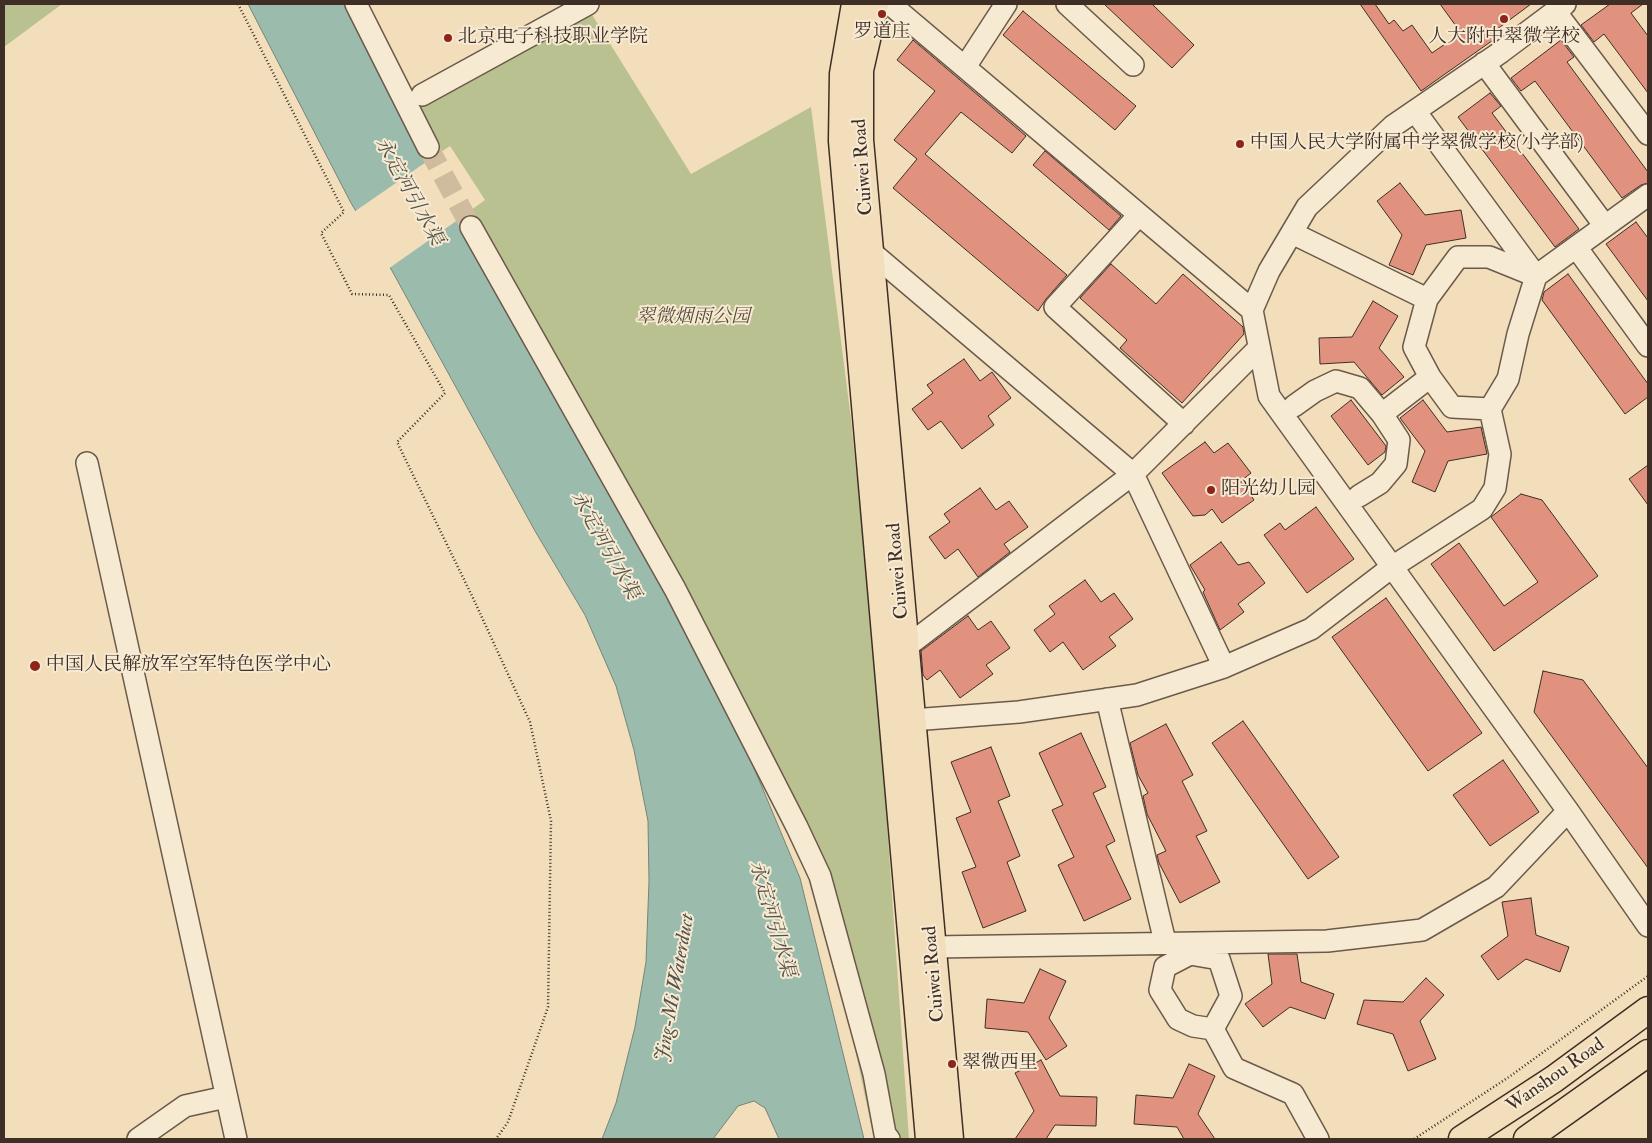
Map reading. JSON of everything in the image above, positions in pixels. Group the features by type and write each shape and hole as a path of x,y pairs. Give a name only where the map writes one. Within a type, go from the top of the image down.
{"main road":[{"name":"Cuiwei Road","path":"855,4 843,74 842,141 929,1139"},
{"name":"Cuiwei Road","path":"876,4 860,70 860,140 950,1139"},
{"name":"Wanshou Road","path":"1462,1139 1554,1079 1648,1010"},
{"name":"Wanshou Road","path":"1528,1139 1648,1053"}],"street":[{"path":"356,4 428,147"},
{"path":"422,95 588,4"},
{"path":"890,4 1252,310"},
{"path":"965,67 1006,4"},
{"path":"1067,4 1133,65"},
{"path":"1648,134 1560,7 1394,126 1307,207 1269,271 1252,310 1269,396 1568,811 1648,926"},
{"path":"1484,63 1605,226"},
{"path":"1415,112 1536,276"},
{"path":"912,720 1019,712 1136,695 1224,667 1311,628 1392,567 1482,509 1495,488 1500,454 1490,409 1508,379 1518,334 1536,276 1647,197"},
{"path":"1139,215 1055,308 1184,424"},
{"path":"471,227 675,589 820,876 874,1074 884,1134 889,1139"},
{"path":"1292,233 1427,299"},
{"path":"1576,247 1648,346"},
{"path":"871,252 1133,474 1224,667"},
{"path":"1490,409 1452,407 1430,377 1414,347 1427,299 1458,257 1489,257 1536,276"},
{"path":"906,647 1133,474 1259,348"},
{"path":"1382,414 1430,377"},
{"path":"1294,406 1315,391 1336,381 1360,388 1382,414 1400,440 1396,464 1380,483 1359,496"},
{"path":"87,463 236,1139"},
{"path":"1107,699 1165,942"},
{"path":"933,948 1165,942 1327,941 1422,930 1496,887 1568,811"},
{"path":"1213,1029 1234,1068 1293,1094 1318,1139"},
{"path":"138,1139 185,1106 226,1097"}],"path":[{"path":"238,4 344,212 321,233 352,294 389,295 445,393 397,442 473,598 530,722 551,821 548,1007 508,1122 496,1139"},
{"path":"1414,1139 1509,1077 1648,976"}],"green space":[{"path":"4,4 62,4 4,47"},
{"name":"翠微烟雨公园","path":"591,13 691,174 811,107 851,419 877,680 909,1139 874,1139 823,897 673,575 467,213 485,200 450,146 436,155 416,110"}],"water":[{"path":"248,4 347,4 426,159 711,665 800,878 864,1139 779,1139 765,1108 754,1101 738,1106 713,1139 602,1139 616,1103 635,1027 646,962 649,881 648,821 634,750 616,686 585,615 535,531 391,269 351,203"}],"pier":[{"path":"429,160 462,217 388,269 354,212"}],"building":[{"path":"1104,4 1152,4 1194,45 1172,68"},
{"path":"1360,4 1375,4 1389,24 1394,20 1403,31 1412,25 1432,53 1461,33 1440,4 1531,4 1492,33 1496,38 1421,91"},
{"path":"1610,4 1643,4 1631,13 1648,36 1648,93 1604,34 1594,42 1581,25"},
{"path":"1023,11 1136,106 1115,130 1003,35"},
{"path":"913,40 1026,136 1012,153 961,112 925,154 1067,275 1038,311 893,188 917,159 894,140 935,91 897,60"},
{"path":"1561,40 1574,57 1567,62 1648,172 1648,183 1641,185 1622,198 1535,81 1521,91 1511,78"},
{"path":"1490,93 1501,106 1492,113 1579,229 1555,247 1458,117"},
{"path":"1045,151 1121,216 1109,230 1033,165"},
{"path":"1400,183 1425,215 1461,210 1466,238 1426,245 1413,275 1389,265 1402,235 1377,201"},
{"path":"1636,222 1648,238 1648,301 1606,244"},
{"path":"1111,264 1156,304 1183,274 1243,327 1244,334 1182,403 1120,348 1127,340 1080,298"},
{"path":"1568,274 1648,384 1648,397 1625,414 1542,300 1544,292"},
{"path":"1373,301 1398,316 1379,348 1404,377 1382,395 1354,362 1320,364 1319,338 1352,337"},
{"path":"964,359 980,381 992,372 1011,398 988,416 994,425 962,449 941,421 928,430 912,409 933,393 927,385"},
{"path":"1351,400 1386,446 1385,452 1368,465 1331,416"},
{"path":"1423,400 1447,432 1481,427 1487,454 1448,461 1435,492 1412,482 1425,451 1400,418"},
{"name":"阳光幼儿园","path":"1205,442 1214,453 1228,443 1251,473 1241,481 1254,500 1222,523 1212,509 1205,515 1193,516 1162,473"},
{"path":"1648,465 1648,505 1629,479"},
{"path":"980,488 996,510 1009,501 1028,527 1004,544 1010,552 978,577 958,549 945,559 929,537 950,522 944,514"},
{"path":"1521,494 1542,500 1598,576 1494,651 1431,564 1459,543 1504,606 1538,582 1491,517"},
{"path":"1316,507 1354,559 1307,593 1264,535 1280,523 1285,530"},
{"path":"1221,542 1238,565 1249,562 1265,583 1238,604 1244,612 1220,630 1203,592 1205,590 1190,565"},
{"path":"1085,580 1101,602 1114,593 1133,619 1109,637 1116,646 1083,670 1063,642 1050,652 1034,630 1055,614 1049,606"},
{"path":"1386,598 1482,733 1428,771 1332,637"},
{"path":"968,616 978,630 991,621 1010,648 986,665 993,674 960,698 940,670 927,680 923,675 921,651"},
{"path":"1543,671 1583,680 1648,768 1648,868 1534,712"},
{"path":"1243,721 1339,857 1308,879 1212,743"},
{"path":"1166,724 1193,775 1182,781 1207,831 1196,836 1220,882 1180,903 1159,863 1157,855 1166,851 1147,814 1143,796 1148,793 1138,775 1130,743"},
{"path":"1081,733 1106,787 1093,793 1115,841 1106,846 1131,899 1084,921 1058,865 1074,857 1052,810 1063,805 1039,753"},
{"path":"991,747 1010,796 998,801 1020,856 1007,862 1026,911 983,928 962,872 976,867 956,818 971,812 951,762"},
{"path":"1503,760 1539,812 1490,846 1453,795"},
{"path":"1531,898 1536,935 1569,947 1560,972 1526,959 1498,980 1481,956 1508,936 1502,902"},
{"path":"1268,954 1297,954 1301,982 1334,994 1325,1019 1290,1007 1263,1027 1245,1004 1272,984"},
{"path":"1040,969 1066,981 1049,1018 1067,1046 1046,1060 1028,1032 985,1028 987,999 1024,1003"},
{"path":"1426,978 1444,995 1420,1021 1436,1059 1408,1071 1393,1034 1357,1024 1364,1000 1403,1002"},
{"path":"1041,1060 1060,1096 1097,1097 1096,1126 1055,1125 1046,1139 1015,1139 1034,1111 1015,1073"},
{"path":"1189,1064 1215,1076 1198,1114 1215,1139 1184,1139 1177,1127 1134,1124 1136,1095 1173,1098"}],"tunnel":[{"path":"428,147 471,227"}],"place":[{"name":"罗道庄","path":"882,14"},
{"name":"人大附中翠微学校","path":"1504,19"},
{"name":"北京电子科技职业学院","path":"448,38"},
{"name":"中国人民大学附属中学翠微学校(小学部)","path":"1240,144"},
{"name":"阳光幼儿园","path":"1211,490"},
{"name":"中国人民解放军空军特色医学中心","path":"35,666"},
{"name":"翠微西里","path":"952,1064"}],"water label":[{"name":"永定河引水渠","path":"408,192"},
{"name":"永定河引水渠","path":"604,546"},
{"name":"永定河引水渠","path":"771,919"},
{"name":"Jing-Mi Waterduct","path":"676,988"}]}
